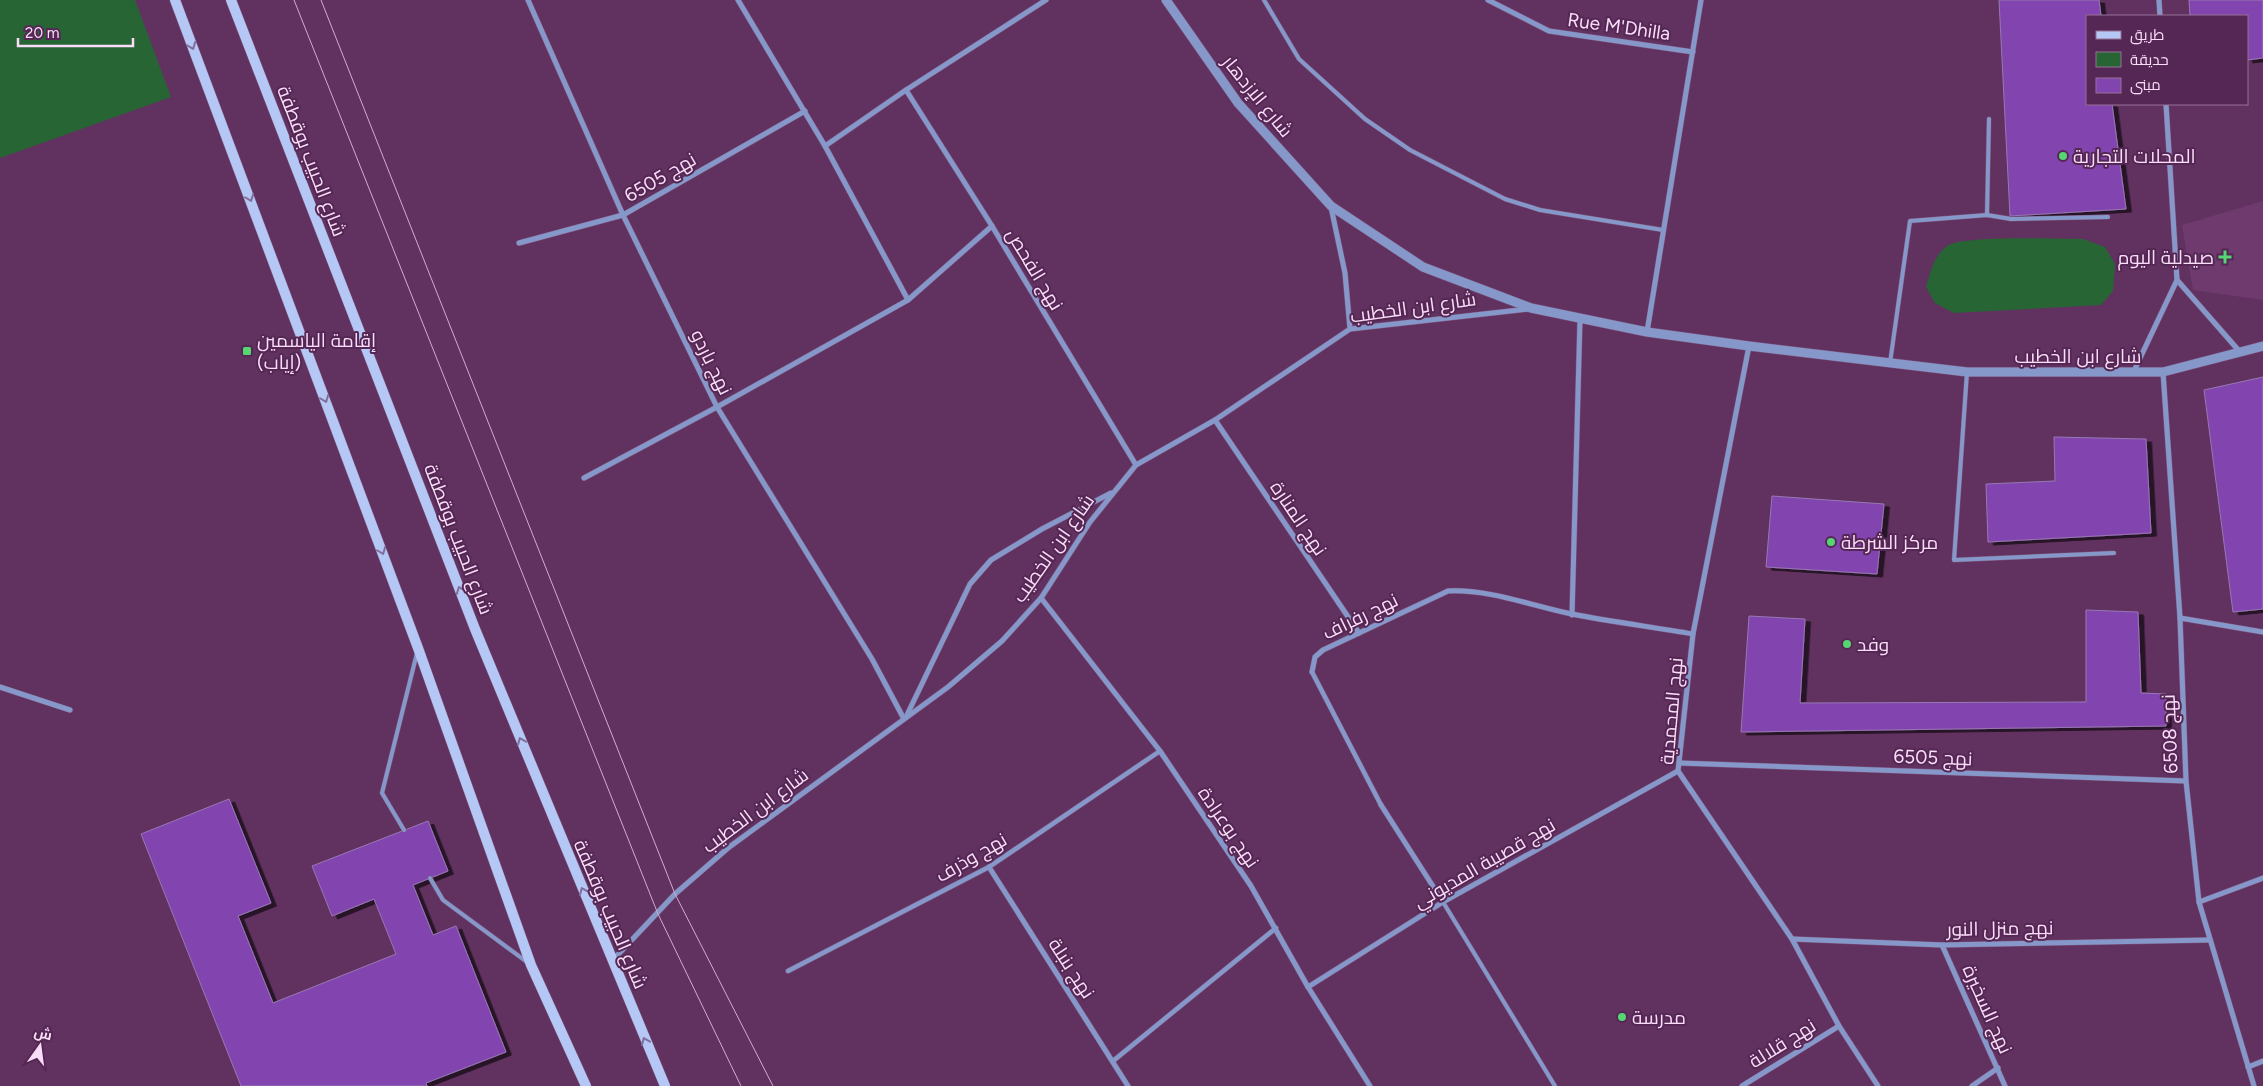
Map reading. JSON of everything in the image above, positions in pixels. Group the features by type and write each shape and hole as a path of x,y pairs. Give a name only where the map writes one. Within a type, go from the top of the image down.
{"main road":[{"path":"175,0 418,648 531,965 586,1086"},
{"name":"شارع الحبيب بوقطفة","path":"230,0 475,629 611,961 665,1086"}],"street":[{"name":"نهج باردو","path":"528,0 624,215 717,407 872,659 904,719"},
{"path":"738,0 826,146 908,300"},
{"path":"826,146 906,90 1046,0"},
{"name":"شارع الإزدهار","path":"1166,0 1238,103 1331,206 1423,267"},
{"name":"Rue M'Dhilla","path":"1488,0 1550,31 1693,52"},
{"path":"1646,332 1701,0"},
{"path":"2159,0 2160,15"},
{"name":"نهج الفحص","path":"906,90 992,226 1136,465"},
{"path":"2133,373 2177,280 2166,105"},
{"name":"نهج 6505","path":"519,243 624,215 805,111"},
{"name":"شارع الإزدهار","path":"1331,206 1346,273 1350,329"},
{"path":"584,478 717,407 908,300 992,226"},
{"name":"شارع ابن الخطيب","path":"1423,267 1531,308 1646,332 1967,372 2163,372 2263,346"},
{"path":"2177,280 2240,352"},
{"name":"شارع ابن الخطيب","path":"611,961 676,894 728,848 948,687 1002,641 1042,598 1090,522 1136,465 1215,420 1350,329 1531,308"},
{"path":"1572,614 1580,319"},
{"name":"نهج المحمدية","path":"1749,346 1693,634 1678,771 1792,939 1839,1026 1878,1086"},
{"name":"نهج 6508","path":"2163,372 2180,618 2186,781 2199,902 2254,1086"},
{"name":"نهج المنارة","path":"1215,420 1359,633"},
{"path":"904,719 970,584 991,560 1042,529 1114,491"},
{"name":"نهج رفراف","path":"1443,902 1381,805 1312,672 1314,657 1323,650 1448,591 1463,590 1572,614 1693,634"},
{"name":"نهج بوعرادة","path":"1042,598 1160,751 1250,886 1276,928 1308,987 1370,1086"},
{"path":"2180,618 2263,632"},
{"path":"0,687 70,710"},
{"name":"نهج وذرف","path":"788,972 989,867 1160,751"},
{"name":"نهج 6505","path":"1679,763 2186,781"},
{"name":"نهج قصيبة المديوني","path":"1308,987 1443,902 1678,771"},
{"name":"نهج بنبلة","path":"989,867 1114,1061 1128,1086"},
{"path":"2199,902 2263,878"},
{"path":"1114,1061 1276,928"},
{"name":"نهج منزل النور","path":"1792,939 1942,945 2209,940"},
{"name":"نهج السخيرة","path":"1942,945 1998,1068 2004,1086"},
{"name":"نهج قلالة","path":"1742,1086 1839,1026"},
{"path":"2248,1067 2263,1061"},
{"path":"1972,1086 1998,1068"}],"lane":[{"path":"1264,0 1299,59 1365,119 1410,150 1505,199 1540,210 1663,230"},
{"path":"1987,215 1989,119"},
{"path":"1890,363 1910,221 1987,215 2011,218 2108,217"},
{"path":"1967,372 1954,560 2114,553"},
{"path":"404,830 382,793 418,648"},
{"path":"430,878 442,900 531,965"},
{"path":"1443,902 1556,1086"}],"shaded area":[{"name":"صيدلية اليوم","path":"2263,201 2263,300 2193,290 2182,225"}],"green space":[{"path":"0,0 135,0 171,97 0,158"},
{"path":"1991,239 2083,239 2105,247 2115,264 2113,291 2101,305 1954,313 1935,303 1926,287 1933,265 1939,254 1947,246 1956,243"}],"building":[{"name":"المحلات التجارية","path":"1999,0 2099,0 2101,15 2086,15 2086,105 2112,105 2126,209 2010,216"},
{"path":"2189,0 2263,0 2263,58 2248,60 2248,15 2190,15"},
{"path":"2263,377 2263,609 2233,612 2204,390"},
{"path":"2054,437 2146,439 2151,533 1988,542 1986,484 2055,481"},
{"path":"1772,496 1884,504 1877,574 1766,567"},
{"path":"2086,610 2138,612 2141,693 2166,694 2166,726 1741,732 1749,616 1805,619 1800,703 2086,702"},
{"path":"229,799 271,903 238,916 273,1003 396,954 374,899 332,916 312,866 428,821 448,871 413,885 433,935 456,926 506,1052 426,1083 427,1086 241,1086 141,834"}],"tram line":[{"path":"294,0 658,914 741,1086"},
{"path":"321,0 675,894 773,1086"}],"place":[{"name":"المحلات التجارية","path":"2063,156"},
{"name":"صيدلية اليوم","path":"2225,257"},
{"name":"إقامة الياسمين (إياب)","path":"247,351"},
{"name":"مركز الشرطة","path":"1831,542"},
{"name":"وفد","path":"1847,644"},
{"name":"مدرسة","path":"1622,1017"}]}
